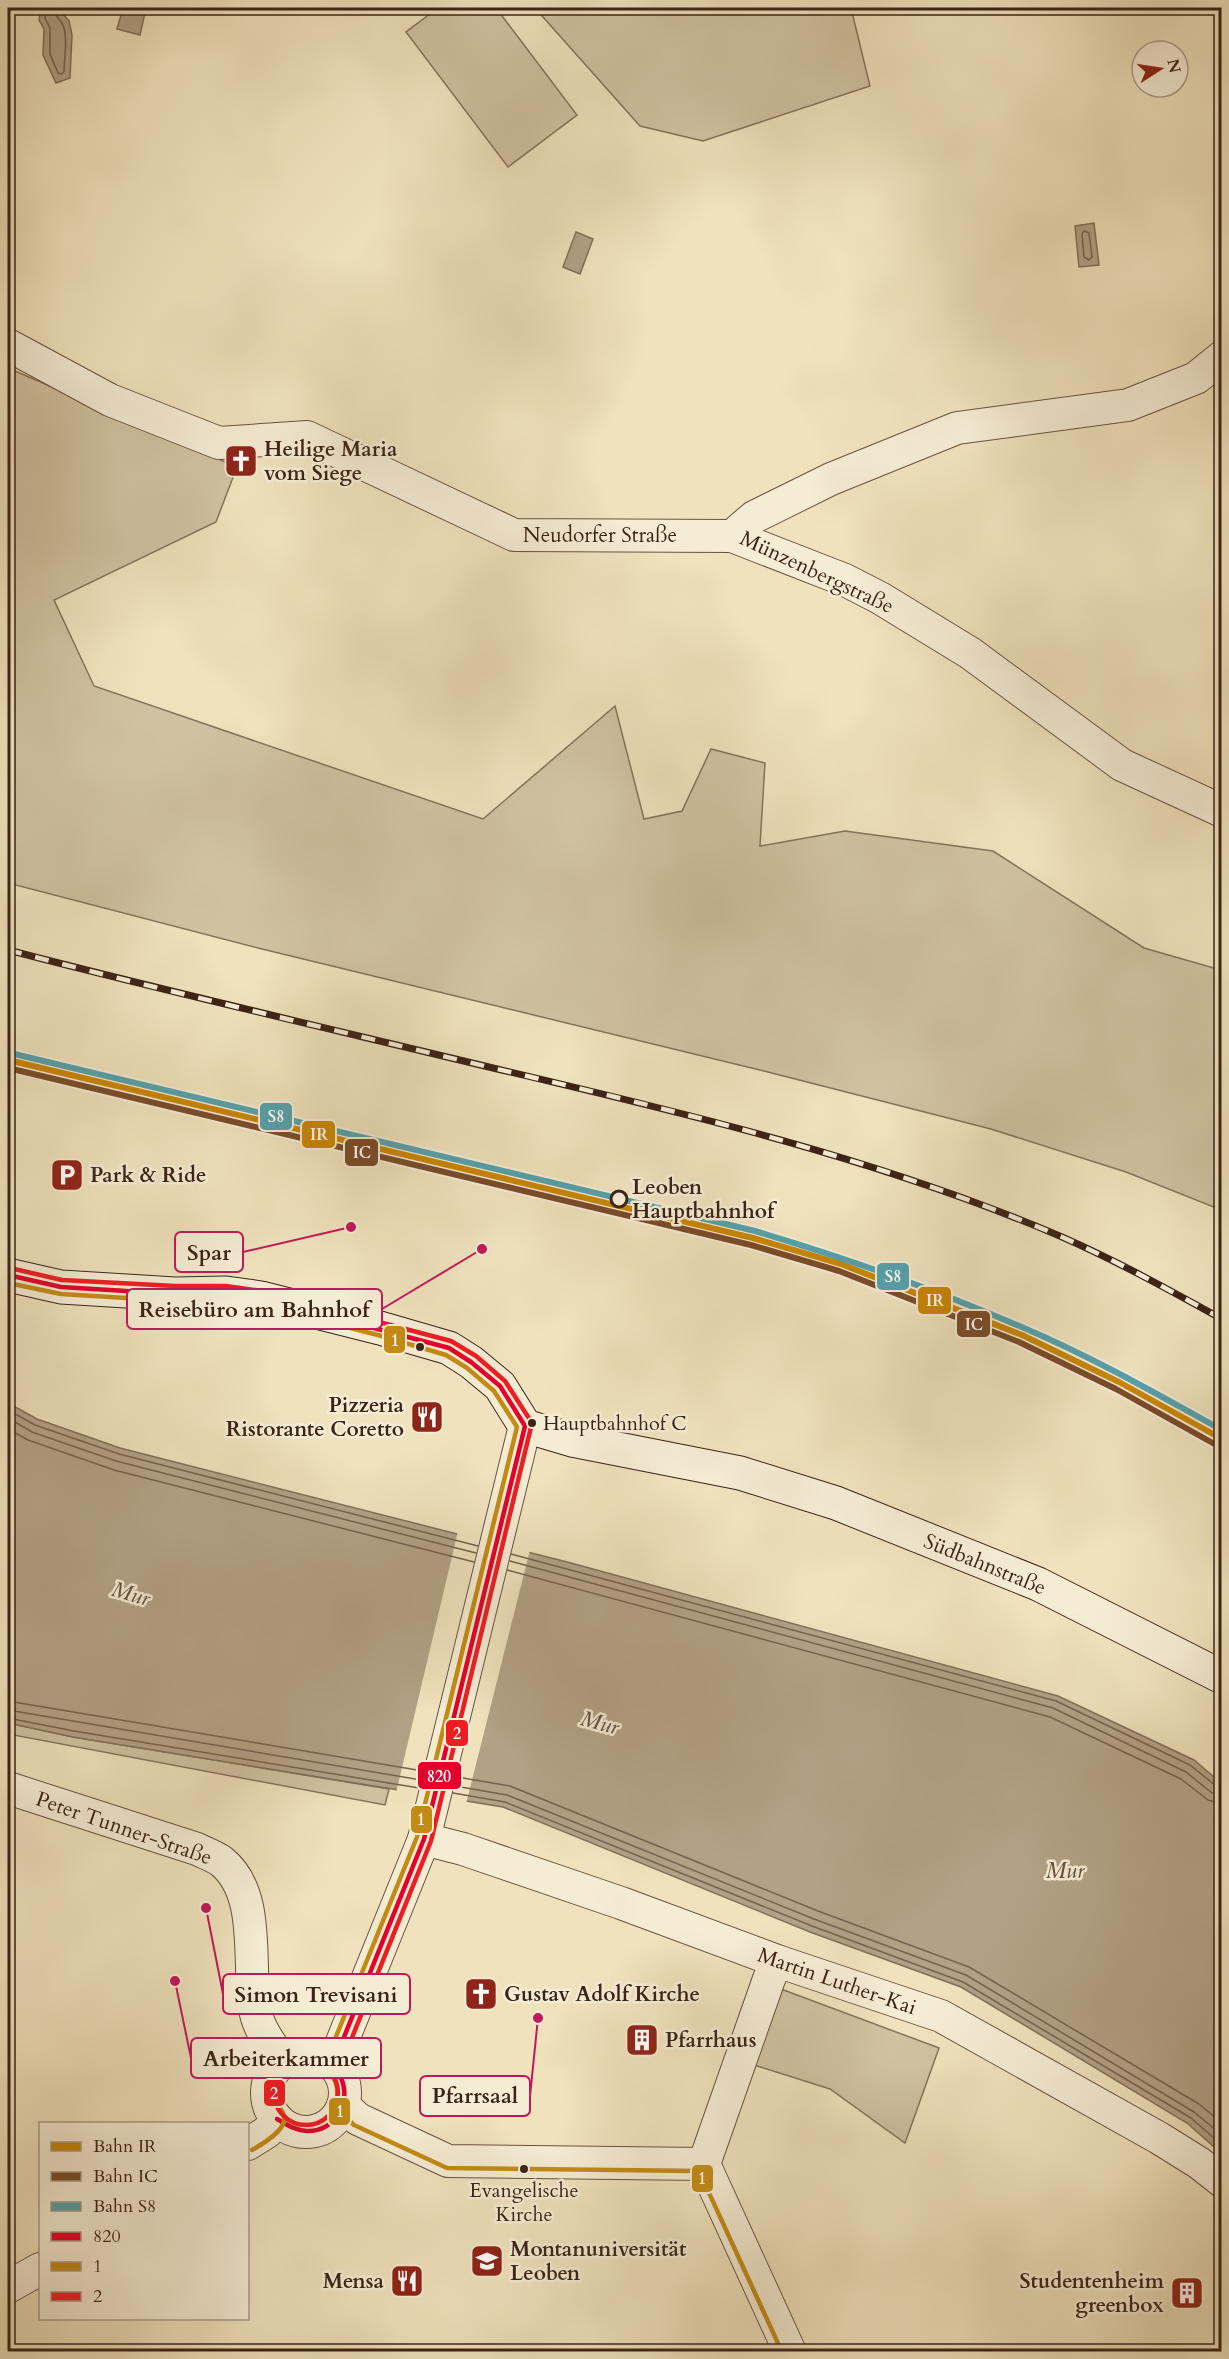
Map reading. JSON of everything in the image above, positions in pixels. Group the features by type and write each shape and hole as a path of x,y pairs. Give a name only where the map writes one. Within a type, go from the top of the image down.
{"main road":[{"path":"8,1275 61,1287 176,1294 226,1293 261,1298 449,1348 471,1362 500,1386 525,1426"},
{"name":"Südbahnstraße","path":"525,1426 572,1440 740,1473 836,1503 1038,1584 1221,1677"}],"street":[{"name":"Neudorfer Straße","path":"8,345 110,400 219,442 307,437 514,535 732,536"},
{"name":"Münzenbergstraße","path":"1221,357 1196,378 1128,405 957,428 831,479 754,517 732,536 845,580 880,598 980,659 1122,765 1221,811"},
{"path":"331,2062 340,2047 427,1826 525,1426"},
{"name":"Peter Tunner-Straße","path":"8,1788 197,1849 221,1861 235,1877 245,1896 255,2011 267,2041 282,2062"},
{"name":"Martin Luther-Kai","path":"427,1826 463,1849 621,1903 777,1961 941,2016 1159,2138 1200,2163 1221,2181"},
{"path":"777,1961 704,2164 790,2352"},
{"path":"302,2054 318,2055 331,2062 345,2083 344,2106 330,2125 319,2130 306,2133 288,2128 277,2119 268,2102 267,2088 273,2072 282,2062 302,2054"},
{"path":"344,2106 358,2119 448,2161 704,2164"},
{"path":"249,2143 267,2132 277,2119"},
{"path":"8,2287 39,2270"}],"shaded area":[{"path":"438,8 496,8 577,115 508,167 406,32"},
{"path":"535,8 851,8 870,86 703,141 640,126"},
{"path":"8,368 237,467 216,522 54,600 94,686 483,819 615,706 644,819 682,811 711,749 765,763 760,846 845,831 993,851 1144,948 1221,970 1221,1210 1126,1172 991,1129 764,1071 258,948 8,883"},
{"path":"8,1723 73,1737 389,1789 385,1805 8,1734"},
{"path":"781,1989 939,2048 905,2143 830,2089 754,2065"}],"water":[{"path":"41,8 58,8 69,21 72,35 70,78 56,83 43,55 44,29 39,20"},
{"path":"123,8 146,8 140,35 117,29"},
{"path":"1094,223 1099,265 1079,267 1075,226"},
{"path":"576,232 593,239 580,274 563,267"},
{"name":"Mur","path":"8,1403 37,1419 120,1448 571,1563 1058,1696 1194,1760 1221,1783 1221,2153 1187,2123 961,1987 810,1932 503,1807 73,1737 8,1723"}],"pier":[{"path":"458,1531 530,1550 466,1804 396,1793"}],"railway":[{"path":"8,950 189,996 637,1102 853,1161 993,1209 1062,1237 1123,1266 1222,1319"}],"rail line":[{"name":"S8","path":"10,1053 789,1241 924,1288 1024,1328 1099,1364 1222,1430"},
{"name":"IR","path":"8,1060 753,1238 841,1264 1022,1335 1119,1382 1222,1439"},
{"name":"IC","path":"8,1068 751,1245 839,1271 1019,1342 1116,1389 1218,1446"}],"transit line":[{"name":"2","path":"10,1268 62,1280 175,1286 226,1286 262,1291 451,1341 476,1356 505,1381 532,1423 431,1841 347,2050 337,2066"},
{"name":"820","path":"8,1275 61,1287 175,1294 226,1293 261,1298 449,1348 471,1362 500,1386 525,1426 424,1839 340,2047 331,2062"},
{"name":"1","path":"8,1283 61,1294 175,1301 226,1301 260,1305 378,1335 446,1355 467,1368 494,1391 517,1427 417,1837 333,2044 325,2058"},
{"name":"2","path":"306,2061 324,2067 332,2075 338,2093 332,2111 324,2119 306,2125 288,2119 280,2111 274,2093 280,2075 288,2067 306,2061"},
{"name":"1","path":"252,2150 273,2136 284,2121 283,2113 274,2094 277,2084 290,2068 308,2062 317,2063 326,2068 333,2077 337,2089 337,2109 354,2125 447,2168 699,2171 782,2352"},
{"name":"820","path":"277,2119 307,2131 326,2127 333,2121 342,2106 344,2087 331,2062"}],"place":[{"name":"Heilige Maria vom Siege","path":"241,461"},
{"name":"Park & Ride","path":"67,1175"},
{"name":"Leoben Hauptbahnhof","path":"619,1199"},
{"name":"Spar","path":"351,1227"},
{"name":"Reisebüro am Bahnhof","path":"482,1249"},
{"name":"Pizzeria Ristorante Coretto","path":"427,1417"},
{"name":"Hauptbahnhof C","path":"532,1423"},
{"name":"Simon Trevisani","path":"206,1908"},
{"name":"Arbeiterkammer","path":"175,1981"},
{"name":"Gustav Adolf Kirche","path":"481,1994"},
{"name":"Pfarrsaal","path":"538,2018"},
{"name":"Pfarrhaus","path":"642,2040"},
{"name":"Evangelische Kirche","path":"524,2169"},
{"name":"Montanuniversität Leoben","path":"487,2261"},
{"name":"Mensa","path":"407,2281"},
{"name":"Studentenheim greenbox","path":"1187,2293"}]}
